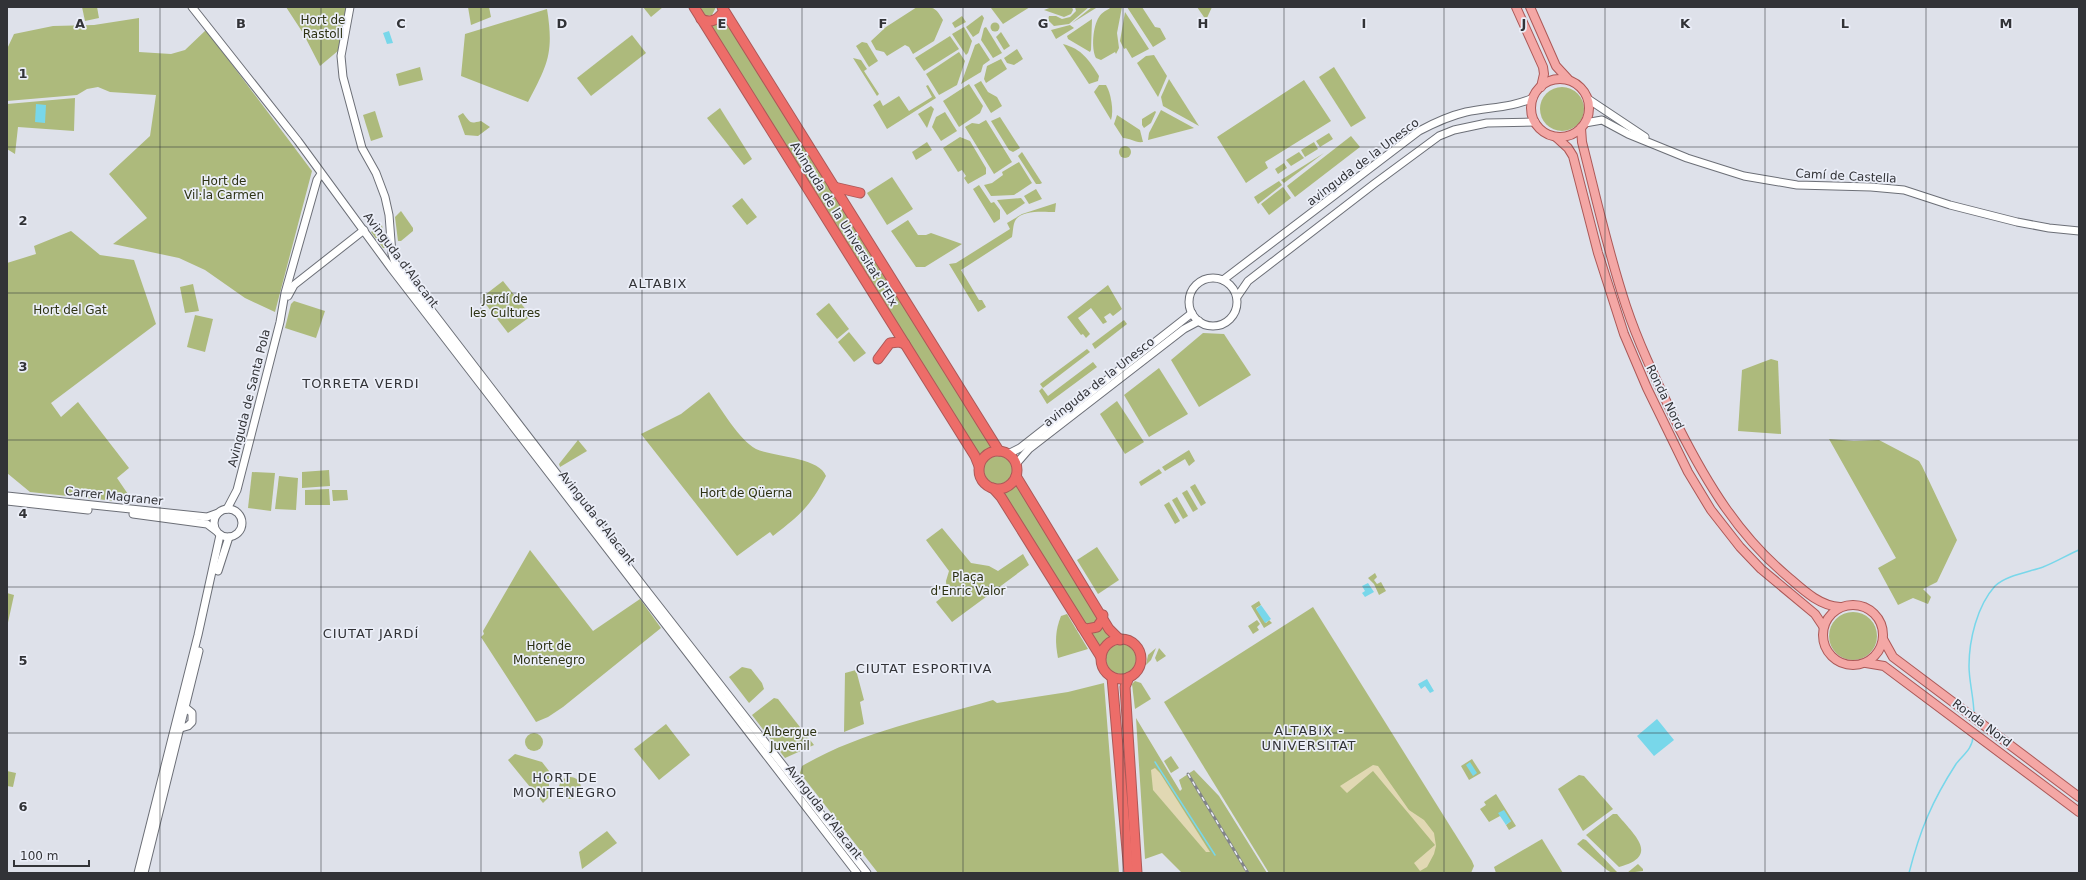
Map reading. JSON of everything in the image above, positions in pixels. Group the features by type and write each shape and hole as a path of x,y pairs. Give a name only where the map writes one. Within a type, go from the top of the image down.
{"highway":[{"path":"694,8 702,20"},
{"name":"Avinguda de la Universitat d'Elx","path":"702,20 711,22 719,18 723,9"},
{"name":"Avinguda de la Universitat d'Elx","path":"723,9 834,187 1004,452"},
{"name":"Avinguda de la Universitat d'Elx","path":"702,20 976,456 979,466"},
{"path":"834,187 860,193"},
{"path":"878,359 890,343 899,342 905,344"},
{"path":"993,488 1005,488 1012,483 1016,476 1016,464 1004,452 988,453 979,466 979,473 982,481 993,488 1001,497 1101,657 1104,669 1112,677 1114,684 1129,873"},
{"path":"1016,476 1103,615 1110,629 1120,640"},
{"path":"1082,627 1087,629 1097,627 1100,624 1103,615"},
{"path":"1101,657 1108,645 1120,640 1131,642 1140,653 1139,668 1129,678 1125,687 1136,873"},
{"path":"1112,677 1122,679 1129,678"}],"main road":[{"name":"Avinguda d'Alacant","path":"192,7 298,141 321,174 504,416 857,873"},
{"name":"Avinguda d'Alacant","path":"350,7 341,56 343,77 362,148 376,173 385,197 389,215 392,254 395,263 867,873"},
{"path":"1516,7 1542,65 1544,74 1541,87 1533,98 1531,106 1535,122 1548,134 1556,136 1568,135 1583,126 1589,115 1588,99 1581,88 1568,79 1556,66 1530,7"},
{"path":"1541,87 1553,80 1568,79"},
{"name":"avinguda de la Unesco","path":"1223,280 1419,131 1431,124 1464,112 1508,107 1533,98"},
{"name":"Camí de Castella","path":"1588,99 1660,148"},
{"name":"Camí de Castella","path":"1583,126 1602,120 1660,148 1721,169 1767,180 1797,185 1871,187 1904,190 1950,205 1999,218 2049,228 2079,231"},
{"name":"avinguda de la Unesco","path":"1237,297 1248,281 1439,136 1454,130 1487,123 1535,122"},
{"name":"Ronda Nord","path":"1583,126 1582,142 1605,236 1626,307 1648,361 1707,482 1730,515 1766,557 1818,601 1833,607 1840,607"},
{"name":"Ronda Nord","path":"1556,136 1568,148 1573,156 1605,280 1632,355 1688,472 1715,515 1740,547 1761,569 1815,614 1823,626"},
{"name":"Avinguda de Santa Pola","path":"236,512 237,490 282,311 290,272 316,180 321,174"},
{"name":"Avinguda de Santa Pola","path":"282,311 290,288 364,230"},
{"path":"290,272 292,276 299,281"},
{"path":"1211,278 1223,280 1232,287 1237,297 1235,311 1227,321 1211,325 1199,320 1192,313 1190,300 1194,288 1205,279 1211,278"},
{"name":"avinguda de la Unesco","path":"1004,452 1026,443 1192,313"},
{"name":"avinguda de la Unesco","path":"1016,464 1029,449 1184,329 1199,320"},
{"name":"Avinguda de Santa Pola","path":"227,509 237,490"},
{"name":"Carrer Magraner","path":"7,496 184,515 207,516 218,513"},
{"name":"Carrer Magraner","path":"7,501 207,524 218,532"},
{"path":"138,873 198,635 218,532 214,523 218,513 227,509 236,512 241,518 240,530 229,537 220,563 186,708"},
{"path":"218,532 229,537"},
{"path":"1857,604 1870,610 1877,616 1882,624 1883,639 1880,649 1866,663 1847,664 1837,661 1825,646 1823,626 1833,612 1840,607 1857,604"},
{"name":"Ronda Nord","path":"1883,639 1893,656 2079,797"},
{"name":"Ronda Nord","path":"1866,663 1884,666 2079,812"},
{"path":"144,873 181,728 178,724 178,713 182,708 186,708"},
{"path":"181,728 188,726 192,722 192,713 186,708"}],"green space":[{"path":"82,7 97,7 99,18 85,21"},
{"name":"Hort de Rastoll","path":"286,7 347,7 339,50 320,66 303,33"},
{"path":"468,7 489,7 491,17 471,25"},
{"path":"643,7 663,7 651,17"},
{"path":"701,7 716,7 712,15 707,16 702,13"},
{"path":"917,7 933,8 938,12 943,20 934,41 913,54 909,47 905,45 887,56 884,52 876,50 871,41 886,27"},
{"path":"1030,7 1003,24 991,8"},
{"path":"1052,7 1072,7 1073,10 1071,14 1064,17 1044,10"},
{"path":"1075,7 1089,7 1069,24 1054,26 1048,20 1049,16 1056,16 1062,19 1070,17 1076,11"},
{"path":"1092,7 1096,8 1072,23"},
{"path":"1112,7 1122,7 1117,33 1119,48 1116,54 1115,52 1101,60 1096,58 1094,54 1094,31 1100,15"},
{"path":"1127,7 1142,7 1155,27 1160,28 1166,39 1153,47"},
{"path":"1197,7 1212,7 1206,20"},
{"path":"547,9 550,37 548,58 528,102 461,76 465,34"},
{"path":"1125,12 1149,49 1132,58 1126,48 1124,49 1120,41"},
{"path":"982,15 984,18 979,33 973,37 966,27"},
{"path":"962,16 966,22 955,28 952,23"},
{"path":"724,17 995,444 980,456 709,27"},
{"name":"Hort de Vil·la Carmen","path":"139,18 139,52 171,54 185,50 206,30 312,171 275,312 245,298 205,270 179,258 113,244 147,218 109,174 150,136 156,95 110,92 98,87 87,89 77,95 7,101 7,49 14,34 53,26 94,25"},
{"path":"1092,19 1090,52 1068,39 1067,36"},
{"path":"995,22 1000,27 995,32 990,27"},
{"path":"1070,25 1074,28 1056,39 1051,30"},
{"path":"964,27 972,41 966,55 952,34"},
{"path":"986,27 1002,53 993,58 981,40 984,28"},
{"path":"1001,32 1010,46 1004,50 996,37"},
{"path":"632,35 646,53 591,96 577,78"},
{"path":"950,36 959,49 924,71 915,58"},
{"path":"862,42 867,43 878,61 869,67 856,46"},
{"path":"979,43 990,60 983,65 981,72 961,84 975,45"},
{"path":"1063,44 1070,46 1084,56 1099,76 1098,81 1089,84"},
{"path":"1017,49 1023,59 1014,65 1007,63 1004,58"},
{"path":"959,52 965,61 957,85 939,95 926,74"},
{"path":"1154,55 1167,76 1158,97 1137,63 1146,56"},
{"path":"853,58 861,60 867,69 864,71 879,94 877,96"},
{"path":"1001,59 1007,69 986,83 984,79 987,66"},
{"path":"420,67 423,80 399,86 396,74"},
{"path":"1334,67 1366,118 1351,127 1319,77"},
{"path":"1169,79 1199,126 1163,106 1161,97"},
{"path":"1304,80 1331,121 1265,162 1268,168 1246,183 1217,137"},
{"path":"981,81 988,92 997,97 1002,106 991,113 974,85"},
{"path":"969,84 983,106 980,113 959,127 943,101"},
{"path":"928,85 936,98 887,129 873,105 880,100 883,106 899,96 909,111 932,97 926,86"},
{"path":"1099,85 1106,85 1109,93 1112,102 1111,120 1094,92"},
{"path":"1558,87 1566,87 1571,88 1578,93 1583,100 1583,118 1578,125 1571,130 1558,131 1550,128 1543,121 1540,113 1540,105 1543,97 1550,90"},
{"path":"75,98 74,131 18,127 15,154 7,149 7,104"},
{"path":"931,106 934,109 927,128 918,114"},
{"path":"720,108 752,159 744,165 707,118"},
{"path":"1161,110 1194,128 1148,140 1149,133"},
{"path":"375,111 383,137 371,141 363,115"},
{"path":"1155,111 1156,112 1151,123 1144,128 1142,125 1142,119"},
{"path":"945,112 957,131 941,141 932,127 936,117"},
{"path":"463,113 470,122 481,121 490,127 478,136 465,135 458,116"},
{"path":"1117,115 1140,130 1143,142 1123,138 1114,124"},
{"path":"1000,117 1020,148 1013,152 1009,150 991,121"},
{"path":"986,120 1012,162 994,174 965,127 972,123 979,124"},
{"path":"1329,133 1333,139 1320,147 1316,141"},
{"path":"1351,136 1360,147 1295,197 1287,186"},
{"path":"960,137 970,141 986,168 986,174 968,184 964,178 966,176 962,170 958,172 943,148"},
{"path":"927,142 932,150 916,160 912,152"},
{"path":"1314,142 1318,149 1305,157 1301,150"},
{"path":"1123,146 1127,146 1131,152 1127,158 1123,158 1119,154 1119,150"},
{"path":"1022,152 1042,183 1036,184 1018,156"},
{"path":"1299,152 1304,158 1291,166 1286,160"},
{"path":"1324,153 1284,183 1281,180"},
{"path":"1019,162 1032,183 1014,195 991,196 984,185 992,183 1003,175 1002,172"},
{"path":"1284,163 1287,168 1278,174 1275,169"},
{"path":"892,177 913,209 887,225 867,193"},
{"path":"1279,181 1282,185 1258,204 1254,197"},
{"path":"979,185 991,203 994,202 1000,210 1000,219 994,223 973,189"},
{"path":"1283,187 1291,198 1269,215 1261,204"},
{"path":"1036,189 1042,199 1029,204 1024,196"},
{"path":"742,198 757,217 747,225 732,206"},
{"path":"1021,198 1025,203 1007,215 997,200"},
{"path":"1056,203 1055,212 1034,212 1018,217 1014,223 1012,237 961,270 979,300 982,300 986,307 978,312 949,264 956,263 1010,229 1007,223 1022,214"},
{"path":"401,211 413,228 413,231 401,241 398,241 395,217"},
{"path":"908,220 918,235 926,235 931,233 962,244 925,267 916,267 891,231"},
{"path":"382,225 385,248 383,248 371,232"},
{"name":"Hort del Gat","path":"71,231 100,255 134,260 156,324 51,403 61,417 78,402 129,468 117,478 134,503 30,492 7,473 7,263 36,254 34,246"},
{"name":"Jardí de les Cultures","path":"503,281 531,316 508,333 481,298"},
{"path":"193,284 199,311 185,313 180,287"},
{"path":"1108,285 1122,309 1113,316 1110,313 1104,317 1107,322 1103,324 1091,308 1078,318 1090,334 1086,338 1083,334 1081,335 1067,317"},
{"path":"294,301 325,311 316,338 285,328 291,304"},
{"path":"829,303 849,329 837,339 816,314"},
{"path":"195,315 213,319 205,352 187,347"},
{"path":"1124,320 1127,324 1095,349 1092,344"},
{"path":"849,332 866,353 854,362 838,342"},
{"path":"1203,333 1224,334 1251,375 1199,407 1171,360"},
{"path":"1087,349 1090,352 1043,388 1040,384"},
{"path":"1771,359 1778,361 1781,434 1738,431 1742,370"},
{"path":"1093,362 1097,367 1047,404 1039,391 1042,388 1048,396"},
{"path":"1159,368 1188,414 1149,437 1124,395"},
{"name":"Hort de Qüerna","path":"709,392 743,439 750,445 764,452 806,461 822,470 826,476 814,496 798,516 773,536 770,532 737,556 641,434 681,414"},
{"path":"1117,401 1144,442 1125,454 1100,414"},
{"path":"1829,439 1854,441 1879,440 1919,461 1922,466 1957,540 1937,582 1923,589 1931,597 1928,604 1913,598 1898,605 1878,568 1896,558"},
{"path":"578,440 587,451 560,467 559,464"},
{"path":"1189,450 1195,461 1189,466 1185,459 1165,471 1162,467"},
{"path":"998,456 1008,460 1012,470 1008,480 998,484 988,480 984,470 988,460"},
{"path":"1159,469 1162,473 1141,486 1139,482"},
{"path":"329,470 330,486 302,488 302,472"},
{"path":"252,472 275,473 271,511 248,508"},
{"path":"279,476 298,478 296,510 275,509"},
{"path":"1016,483 1100,616 1098,622 1084,626 1000,494 1009,490"},
{"path":"1195,484 1206,503 1201,506 1190,487"},
{"path":"329,489 330,505 305,505 305,490"},
{"path":"332,490 347,490 348,500 333,501"},
{"path":"1187,490 1198,509 1193,512 1182,493"},
{"path":"1177,497 1188,516 1183,519 1172,500"},
{"path":"1169,502 1180,521 1175,524 1164,505"},
{"name":"Plaça d'Enric Valor","path":"942,528 971,563 989,566 998,571 1023,554 1029,565 952,622 936,602 947,593 946,581 949,571 926,540"},
{"path":"1097,547 1119,580 1098,594 1077,560"},
{"name":"Hort de Montenegro","path":"530,550 593,631 640,599 661,628 563,707 548,717 536,722 481,637 484,634 483,631"},
{"path":"1375,573 1377,577 1374,580 1377,584 1381,582 1386,591 1379,595 1374,584 1368,578"},
{"path":"7,593 14,595 7,627"},
{"path":"1259,601 1261,605 1256,608 1266,623 1269,620 1272,623 1264,628 1251,606"},
{"path":"1313,607 1472,861 1474,866 1471,873 1269,873 1164,702"},
{"path":"1853,612 1862,614 1870,619 1875,627 1877,636 1875,645 1870,653 1862,658 1853,660 1844,658 1836,653 1831,645 1829,636 1831,627 1836,619 1844,614"},
{"path":"1067,614 1088,649 1058,658 1056,642 1058,627 1061,616"},
{"path":"1257,620 1260,624 1257,627 1259,630 1253,634 1248,626"},
{"path":"1103,623 1113,638 1104,643 1100,650 1089,632"},
{"path":"1121,644 1132,648 1136,659 1132,670 1121,674 1110,670 1106,659 1110,648"},
{"path":"1156,648 1151,660 1146,665 1148,655"},
{"path":"1159,648 1166,656 1157,662 1155,658"},
{"path":"742,667 751,669 762,683 764,689 749,703 729,677"},
{"path":"856,670 864,700 860,702 864,724 844,732 845,673"},
{"path":"1135,681 1141,683 1151,699 1135,709 1132,684"},
{"name":"CIUTAT ESPORTIVA","path":"1104,683 1119,873 878,873 800,773 802,766 824,754 895,727 993,700 997,703 1068,692"},
{"name":"Albergue Juvenil","path":"774,698 778,699 814,745 785,758 752,715"},
{"path":"1136,718 1180,791 1182,789 1179,780 1194,770 1219,796 1267,873 1182,873 1162,853 1145,859"},
{"path":"666,724 690,755 659,780 634,749"},
{"path":"534,733 540,736 543,742 540,748 534,751 528,748 525,742 528,736"},
{"path":"515,754 542,762 549,771 549,797 543,803 508,760"},
{"path":"1171,756 1179,768 1171,773 1164,761"},
{"path":"1472,759 1481,773 1469,780 1461,766"},
{"path":"7,771 16,773 13,787 7,786"},
{"path":"1579,775 1584,776 1613,809 1583,831 1558,789"},
{"path":"566,777 574,777 581,784 581,792 574,799 566,799 559,792 559,784"},
{"path":"1496,794 1516,826 1509,830 1506,825 1511,821 1500,816 1489,822 1480,809 1486,805 1484,802"},
{"path":"1613,814 1617,814 1636,837 1640,844 1641,851 1639,857 1632,862 1619,867 1586,835"},
{"path":"607,831 617,843 582,869 579,852"},
{"path":"1542,839 1563,873 1496,873 1494,867"},
{"path":"1583,839 1586,840 1618,873 1612,873 1607,870 1577,844"},
{"path":"1638,864 1643,871 1627,873"}],"sand":[{"path":"1373,765 1378,766 1409,810 1424,820 1434,833 1436,846 1434,854 1427,867 1420,871 1414,863 1435,845 1373,771 1347,793 1340,786"},
{"path":"1155,768 1160,773 1210,852 1206,852 1153,790 1151,770"}],"water":[{"path":"389,31 393,43 387,44 383,33"},
{"path":"36,104 46,105 45,123 35,122"},
{"path":"1368,583 1374,592 1365,597 1362,593 1365,591 1362,586"},
{"path":"1261,605 1271,619 1265,623 1256,609"},
{"path":"1427,679 1434,691 1430,693 1425,686 1421,689 1418,684"},
{"path":"1657,719 1674,740 1654,756 1637,736"},
{"path":"1470,762 1477,773 1473,776 1466,765"},
{"path":"1504,810 1511,821 1506,825 1498,813"}],"waterway":[{"path":"1974,715 1969,672 1969,656 1972,635 1983,603 1995,586 2000,582 2018,574 2043,567 2079,550"},
{"path":"1909,873 1922,829 1933,803 1956,764 1969,748 1973,740 1973,736"},
{"path":"1155,762 1215,855"}],"railway":[{"path":"1188,774 1248,873"}],"district":[{"name":"ALTABIX","path":"658,283"},
{"name":"TORRETA VERDI","path":"361,383"},
{"name":"CIUTAT JARDÍ","path":"371,633"},
{"name":"CIUTAT ESPORTIVA","path":"924,668"},
{"name":"ALTABIX - UNIVERSITAT","path":"1309,738"},
{"name":"HORT DE MONTENEGRO","path":"565,784"}]}
